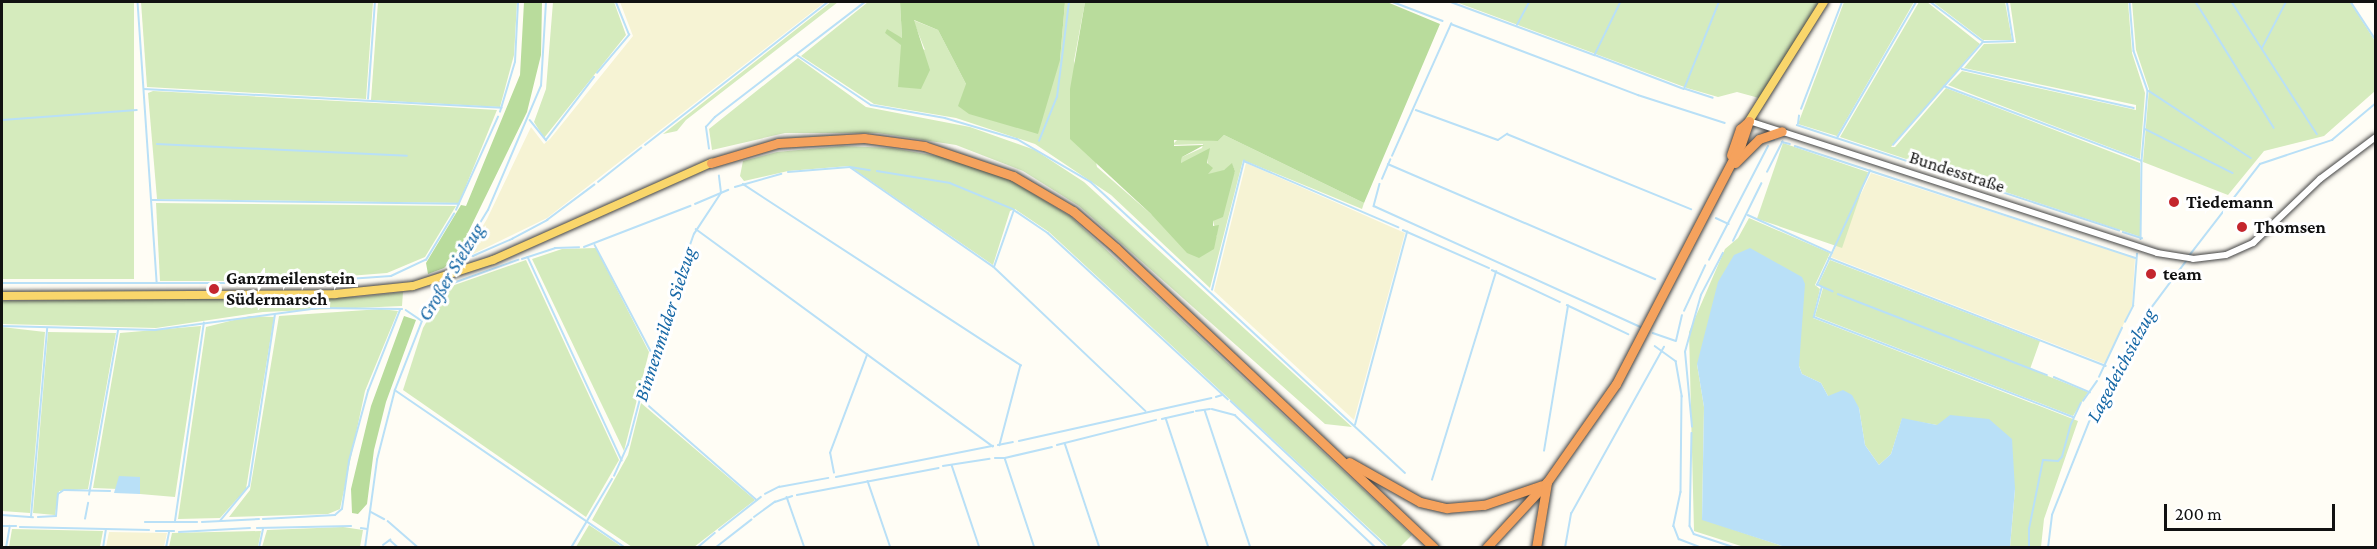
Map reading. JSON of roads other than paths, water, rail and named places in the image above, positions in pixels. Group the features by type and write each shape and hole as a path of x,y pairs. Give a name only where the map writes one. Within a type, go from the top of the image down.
{"highway":[{"path":"1486,548 1547,482 1589,426 1636,350 1719,184 1730,160 1738,132 1749,121"},
{"path":"1719,184 1751,145 1782,131"},
{"path":"711,163 778,143 864,138 924,146 1013,176 1073,211 1116,248 1434,548"},
{"path":"1339,456 1420,502 1447,508 1500,501 1547,482"},
{"path":"1536,548 1547,482"}],"main road":[{"path":"1749,121 1824,2"},
{"path":"2,296 335,294 428,283 461,273 711,163"}],"street":[{"name":"Bundesstraße","path":"1749,121 2157,253 2193,259 2226,255 2253,243 2334,167 2376,137"}],"water":[{"path":"1750,248 1802,277 1805,284 1799,366 1802,374 1821,383 1828,396 1843,390 1852,395 1859,408 1865,445 1879,465 1891,454 1902,418 1937,425 1950,415 1989,419 2012,439 2015,489 2010,547 1785,547 1702,520 1704,407 1697,364 1718,282 1734,255"},
{"path":"119,476 140,477 140,494 114,493"}],"waterway":[{"path":"138,2 157,282"},
{"path":"368,99 375,2"},
{"path":"500,112 515,62 518,2"},
{"name":"Großer Sielzug","path":"452,269 488,210 541,86 546,2"},
{"path":"597,73 629,35 616,2"},
{"path":"645,145 828,2"},
{"name":"Binnenmilder Sielzug","path":"709,149 706,127 715,117 865,2"},
{"path":"1039,141 1057,97 1069,2"},
{"path":"1393,2 1443,21"},
{"path":"1451,2 1594,55"},
{"path":"1517,25 1529,2"},
{"path":"1621,2 1595,55 1684,89 1719,2"},
{"path":"1801,109 1842,2"},
{"path":"1837,138 1916,2"},
{"path":"1893,145 1983,42 1930,2"},
{"path":"1984,42 2013,41 2007,2"},
{"path":"2130,2 2134,51 2148,91 2142,161 2141,239"},
{"path":"2196,2 2274,128"},
{"path":"2232,2 2317,134"},
{"path":"2262,48 2286,2"},
{"path":"2351,2 2376,40"},
{"path":"1392,156 1451,24 1638,95 1725,123"},
{"path":"797,55 871,105 945,118 1017,139 1091,182 1405,473"},
{"path":"1962,69 2134,108"},
{"path":"530,120 546,140 594,77"},
{"path":"1944,86 2140,160"},
{"path":"144,89 501,108"},
{"path":"1686,89 1713,98"},
{"path":"2149,91 2251,158"},
{"name":"Lagedeichsielzug","path":"2189,256 2260,164 2332,140 2376,103"},
{"path":"2,120 137,110"},
{"path":"1416,110 1498,140 1507,134 1691,209"},
{"path":"1798,124 1799,116"},
{"path":"456,210 498,117"},
{"path":"1797,125 2119,230"},
{"path":"2145,129 2233,173"},
{"path":"1770,141 1774,140"},
{"path":"1782,142 1790,144"},
{"path":"1767,172 1782,142"},
{"path":"157,144 407,156"},
{"path":"1709,260 1768,146"},
{"path":"1795,146 2136,258"},
{"path":"598,182 641,148"},
{"path":"1382,179 1390,160"},
{"path":"1212,290 1244,161 1398,227"},
{"path":"1388,164 1655,279"},
{"path":"850,167 870,170"},
{"path":"788,172 850,167 994,267 1146,411"},
{"path":"877,171 950,183 1013,209"},
{"path":"1833,292 1817,285 1870,171"},
{"path":"735,187 781,174"},
{"name":"Binnenmilder Sielzug","path":"614,476 628,445 652,353 694,234 721,193 719,176"},
{"path":"743,184 1021,365 1000,445"},
{"path":"1380,184 1374,206 1641,327"},
{"path":"1733,241 1761,184"},
{"path":"462,255 473,256 512,239 547,220 594,185"},
{"path":"695,204 728,190"},
{"path":"152,200 459,204"},
{"path":"584,247 690,206"},
{"path":"994,267 1014,210 1048,233 1228,399"},
{"path":"2,283 291,283 391,276 426,260 454,214"},
{"path":"1748,215 1832,253"},
{"path":"1716,218 1729,224"},
{"path":"696,229 993,446"},
{"path":"1403,230 1489,268"},
{"path":"1355,425 1407,232"},
{"path":"2123,232 2142,238"},
{"path":"595,245 652,353"},
{"path":"522,259 555,248 579,247"},
{"path":"1692,427 1685,352 1701,295 1723,253"},
{"path":"2125,322 2133,306 2137,254"},
{"path":"528,257 622,460"},
{"path":"1829,258 2106,366"},
{"path":"442,287 518,260"},
{"name":"Lagedeichsielzug","path":"2048,548 2052,515 2091,417 2140,323 2187,260"},
{"path":"1684,311 1705,266"},
{"path":"1492,270 1560,302"},
{"path":"1432,480 1496,272"},
{"name":"Großer Sielzug","path":"365,548 377,460 395,390 422,321 447,278"},
{"path":"1822,288 1814,317 2073,417"},
{"path":"1838,294 2047,375"},
{"path":"1567,305 1628,334"},
{"path":"1544,451 1568,306"},
{"path":"2,326 155,330 319,308 402,309"},
{"path":"263,519 335,515 342,509 349,461 368,391 400,310"},
{"path":"406,310 421,320"},
{"path":"220,521 249,486 275,315"},
{"path":"1653,333 1676,341 1682,316"},
{"path":"175,521 204,323"},
{"path":"2099,377 2122,328"},
{"path":"31,517 47,329"},
{"path":"89,495 118,331"},
{"path":"1655,346 1676,361 1682,396 1681,492 1674,526 1679,539 1703,548"},
{"path":"1565,548 1571,514 1664,347"},
{"path":"834,473 830,453 867,355"},
{"path":"2054,377 2090,392"},
{"path":"2083,401 2097,381"},
{"path":"395,390 626,548"},
{"path":"1216,397 1222,395"},
{"path":"640,398 757,500"},
{"path":"1019,441 1211,398"},
{"path":"1231,401 1388,548"},
{"path":"2029,548 2029,529 2043,460 2058,461 2062,457 2071,424 2081,403"},
{"path":"1196,411 1210,409"},
{"path":"1212,409 1235,415 1376,548"},
{"path":"1205,410 1251,548"},
{"path":"1162,419 1193,412"},
{"path":"1166,418 1209,548"},
{"path":"1057,445 1156,420"},
{"path":"1692,433 1690,526 1694,534 1736,548"},
{"path":"998,445 1013,442"},
{"path":"1065,443 1100,548"},
{"path":"836,477 993,446"},
{"path":"1005,458 1052,447"},
{"path":"995,458 1005,458 1035,548"},
{"path":"943,466 989,459"},
{"path":"952,465 980,548"},
{"path":"797,495 938,468"},
{"path":"765,494 779,487 828,478"},
{"name":"Binnenmilder Sielzug","path":"571,548 612,479"},
{"path":"868,481 891,548"},
{"path":"38,517 56,516 58,494 64,490 110,491"},
{"path":"754,517 775,502 792,496"},
{"path":"719,530 761,497"},
{"path":"787,497 805,548"},
{"path":"85,519 88,503"},
{"path":"371,512 384,519"},
{"path":"2,515 33,517"},
{"path":"202,522 259,519"},
{"path":"715,548 751,520"},
{"path":"388,521 419,548"},
{"path":"145,522 197,522"},
{"path":"2,526 16,526"},
{"path":"6,548 10,526"},
{"path":"257,528 351,526"},
{"path":"20,527 149,530"},
{"path":"179,532 250,528"},
{"name":"Großer Sielzug","path":"361,528 367,529"},
{"path":"259,548 263,529"},
{"path":"103,548 106,530"},
{"path":"156,531 174,531"},
{"path":"166,548 169,532"},
{"path":"697,548 715,533"},
{"path":"383,545 390,540 399,548"}],"place":[{"name":"Tiedemann","path":"2174,202"},
{"name":"Thomsen","path":"2242,227"},
{"name":"team","path":"2151,274"},
{"name":"Ganzmeilenstein Südermarsch","path":"214,289"}]}
